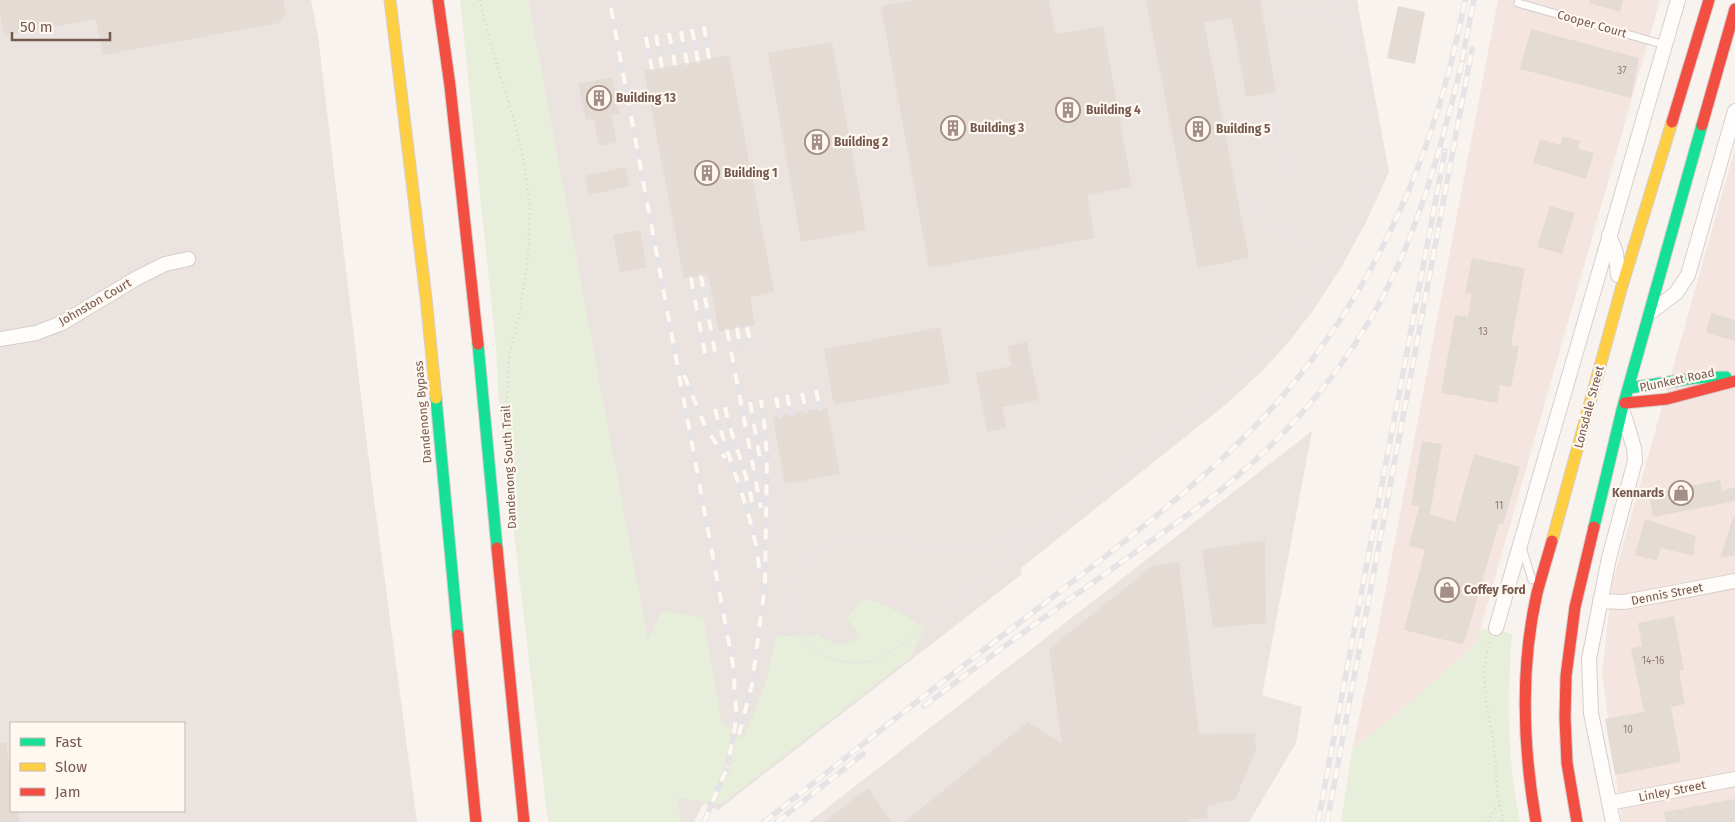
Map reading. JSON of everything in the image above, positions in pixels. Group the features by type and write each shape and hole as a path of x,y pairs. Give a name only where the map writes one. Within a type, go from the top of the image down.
{"main road":[{"name":"Dandenong Bypass","path":"390,0 426,298 476,822"},
{"path":"438,0 450,86 474,310 524,822"},
{"name":"Lonsdale Street","path":"1536,822 1529,766 1526,690 1530,638 1537,594 1598,398 1622,286 1709,0"},
{"name":"Lonsdale Street","path":"1598,398 1624,389 1649,313 1735,9"},
{"name":"Plunkett Road","path":"1624,389 1695,378 1735,379"},
{"name":"Plunkett Road","path":"1598,398 1650,401 1694,393 1735,379"},
{"name":"Lonsdale Street","path":"1577,822 1568,763 1566,676 1575,607 1607,467 1598,398"}],"street":[{"name":"Lonsdale Street","path":"1493,634 1520,543 1598,398 1609,235 1678,0"},
{"path":"1649,313 1676,293 1688,275 1735,111"},
{"path":"1609,235 1615,248 1619,278 1622,286"},
{"name":"Johnston Court","path":"0,339 36,333 62,323 136,278 165,264 188,259"},
{"path":"1598,398 1633,444 1635,457 1600,601 1589,659 1593,724 1612,822"},
{"name":"Dennis Street","path":"1600,601 1624,602 1735,581"},
{"name":"Linley Street","path":"1609,803 1735,779"}],"lane":[{"name":"Cooper Court","path":"1518,3 1665,45"},
{"path":"1607,467 1613,484"},
{"path":"1616,492 1622,508"},
{"path":"1520,543 1537,594"}],"path":[{"name":"Dandenong South Trail","path":"480,0 524,161 530,207 528,257 520,312 509,357 506,419"},
{"path":"1493,634 1486,657 1485,693 1504,822"},
{"path":"1488,822 1494,809 1500,805"}],"shaded area":[{"path":"0,0 311,0 318,37 368,454 417,822 0,822"},
{"path":"528,0 1357,0 1389,172 1366,222 1342,266 1314,309 1288,343 1260,373 1224,406 1020,569 1022,574 718,810 704,803 694,822 681,822"},
{"path":"1498,0 1660,0 1476,644 1352,750 1377,635"},
{"path":"1735,148 1735,822 1622,822 1602,673 1612,584"},
{"path":"1312,431 1262,695 1302,707 1296,743 1249,822 809,822"}],"green space":[{"path":"460,0 528,0 648,640 662,611 703,617 722,724 745,736 765,685 777,635 817,635 838,645 861,638 847,618 864,598 891,608 925,627 911,657 721,804 677,798 681,822 548,822 499,405 496,348"},
{"path":"1480,629 1512,634 1509,681 1510,752 1520,822 1341,822 1352,750 1476,644"}],"building":[{"path":"0,0 283,0 286,13 279,23 103,55 96,19 4,36 0,15"},
{"path":"915,0 1049,0 1055,34 1103,26 1132,187 1087,195 1095,238 929,268 881,6"},
{"name":"Building 5","path":"1146,0 1260,0 1276,92 1246,97 1232,18 1204,22 1249,258 1198,268"},
{"path":"1590,0 1623,0 1620,12 1589,3"},
{"path":"1398,6 1425,12 1415,64 1387,58"},
{"path":"1531,29 1639,58 1631,98 1520,69"},
{"name":"Building 2","path":"832,42 866,230 801,242 768,53"},
{"name":"Building 1","path":"729,55 774,292 750,297 755,325 719,332 708,275 684,279 644,71"},
{"name":"Building 13","path":"612,77 620,113 611,115 617,142 599,146 594,119 586,120 578,84"},
{"path":"1563,136 1580,141 1578,149 1594,153 1586,179 1533,163 1540,139 1560,145"},
{"path":"625,167 630,186 589,195 585,176"},
{"path":"1550,206 1575,213 1562,254 1537,247"},
{"path":"640,230 647,268 620,272 613,235"},
{"path":"1472,258 1525,268 1511,345 1519,346 1511,387 1500,385 1497,403 1441,393 1455,315 1468,317 1472,294 1465,293"},
{"path":"1711,313 1735,320 1735,341 1706,333"},
{"path":"940,327 950,383 834,405 824,349"},
{"path":"1027,342 1039,400 1002,407 1006,428 987,432 976,373 1012,366 1008,346"},
{"path":"827,407 840,474 785,484 773,417"},
{"name":"Coffey Ford","path":"1422,441 1442,444 1430,514 1455,522 1474,454 1520,467 1503,525 1499,523 1465,641 1461,644 1404,630 1425,550 1409,546 1419,506 1411,505"},
{"path":"1720,480 1722,491 1735,487 1735,501 1653,517 1649,494"},
{"path":"1733,517 1735,517 1735,555 1720,558"},
{"path":"1645,519 1696,536 1693,556 1661,548 1657,561 1635,555"},
{"path":"1265,540 1266,623 1213,628 1202,550"},
{"path":"1179,562 1199,734 1255,733 1256,749 1235,800 1207,806 1208,818 1188,820 1188,822 904,822 1028,722 1062,744 1049,649 1153,566"},
{"path":"1674,616 1684,670 1679,671 1685,704 1671,707 1681,762 1615,775 1605,719 1644,712 1631,648 1642,646 1638,623"},
{"path":"0,743 6,743 10,769 10,812 17,812 19,822 0,822"},
{"path":"868,788 891,822 824,822"},
{"path":"1735,799 1735,822 1666,822 1664,812"}],"tram line":[{"path":"890,0 891,4"},
{"path":"1061,516 999,541 960,549 869,537 851,537 834,540 819,547 809,555 796,577 792,602 793,615 797,627 809,645 825,656 843,662 862,663 871,661 892,651 1213,397 1236,377 1284,327 1328,270 1346,240 1360,211 1369,182 1372,146 1367,99 1354,34 1340,0"},
{"path":"1279,10 1305,9 1324,15 1340,29 1354,52"},
{"path":"1269,93 1286,182"},
{"path":"1243,193 1254,212 1263,221 1295,236 1307,246 1315,260 1316,285"}],"railway":[{"path":"764,822 1148,523 1228,453 1274,405 1316,355 1352,301 1383,246 1410,187 1432,127 1451,64 1465,0"},
{"path":"1462,60 1474,0"},
{"path":"611,8 733,665 736,709 735,727 727,767"},
{"path":"704,26 709,58"},
{"path":"692,29 698,61"},
{"path":"681,31 687,63"},
{"path":"669,33 675,65"},
{"path":"656,35 662,67"},
{"path":"646,37 652,69"},
{"path":"1327,822 1472,49"},
{"path":"924,706 1223,488 1268,448 1310,404 1347,356 1364,330 1394,274 1419,213 1429,182 1464,54"},
{"path":"1318,822 1445,151"},
{"path":"701,276 715,352"},
{"path":"691,278 705,354"},
{"path":"747,327 751,345"},
{"path":"737,328 740,347"},
{"path":"727,330 761,508"},
{"path":"684,375 705,426 725,458"},
{"path":"816,390 820,409"},
{"path":"802,393 806,411"},
{"path":"787,395 791,414"},
{"path":"776,397 780,416"},
{"path":"739,735 752,684 765,585 767,456 761,400"},
{"path":"750,402 761,464"},
{"path":"725,407 748,482 753,508"},
{"path":"715,409 752,528 759,568"},
{"path":"777,822 863,754"},
{"path":"704,822 730,761"}],"traffic: fast":[{"path":"1594,527 1622,410 1702,125"},
{"path":"478,344 497,548"},
{"path":"1629,388 1695,378 1726,377"},
{"path":"436,398 458,635"}],"traffic: slow":[{"path":"390,0 426,298 436,398"},
{"path":"1552,541 1622,286 1672,122"}],"traffic: jam":[{"path":"438,0 450,86 478,344"},
{"path":"1672,122 1709,0"},
{"path":"1702,125 1735,9"},
{"path":"1625,403 1667,399 1735,381"},
{"path":"1577,822 1567,763 1566,676 1575,607 1594,527"},
{"path":"1536,822 1528,765 1525,708 1526,679 1528,650 1537,593 1552,541"},
{"path":"497,548 524,822"},
{"path":"458,635 476,822"}],"place":[{"name":"Building 13","path":"599,98"},
{"name":"Building 4","path":"1068,110"},
{"name":"Building 3","path":"953,128"},
{"name":"Building 5","path":"1198,129"},
{"name":"Building 2","path":"817,142"},
{"name":"Building 1","path":"707,173"},
{"name":"Kennards","path":"1681,493"},
{"name":"Coffey Ford","path":"1447,590"}]}
